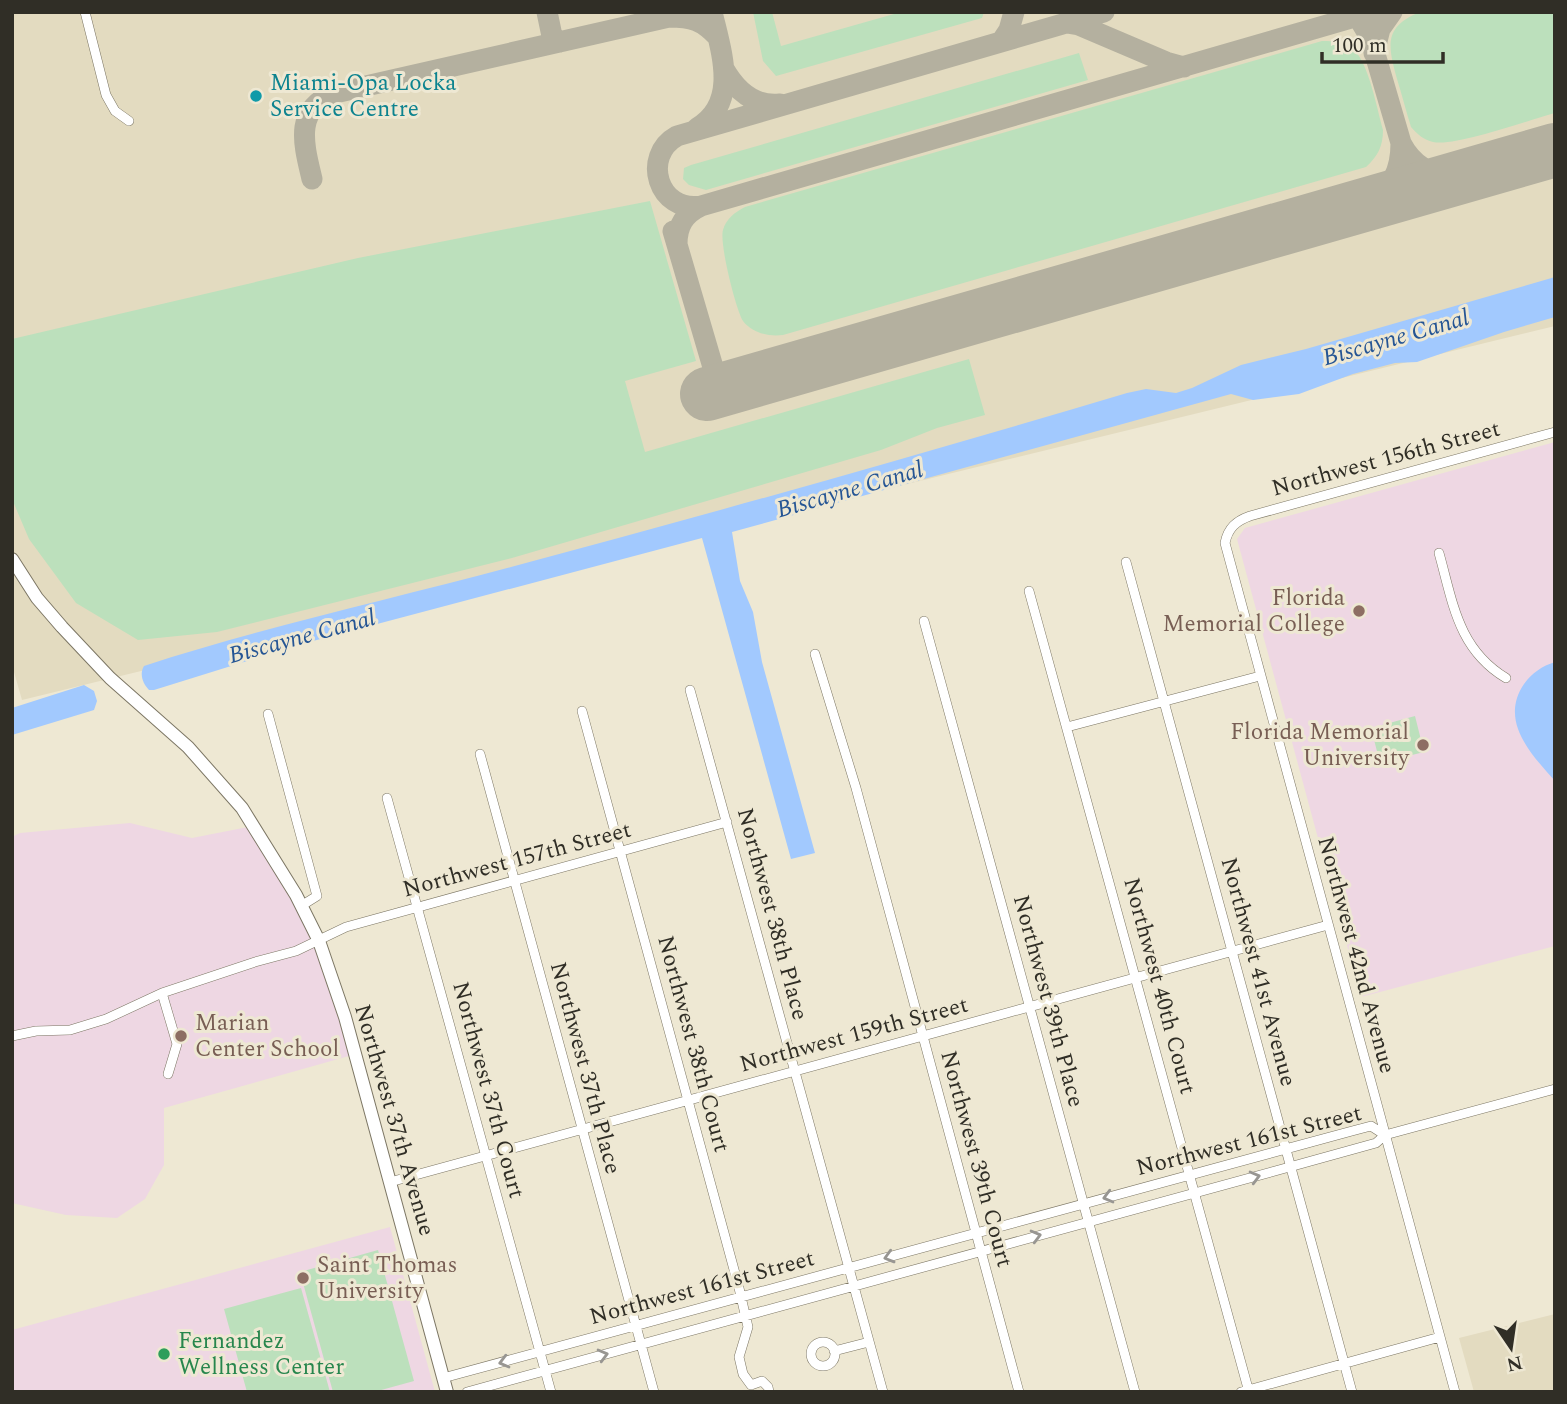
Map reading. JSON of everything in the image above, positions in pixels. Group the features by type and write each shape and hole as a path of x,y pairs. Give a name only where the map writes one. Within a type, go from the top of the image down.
{"main road":[{"name":"Northwest 37th Avenue","path":"12,559 37,598 62,627 110,678 188,747 242,808 301,906 319,941 345,1017 447,1392"}],"street":[{"path":"85,12 106,95 115,111 129,121"},
{"name":"Northwest 156th Street","path":"1231,528 1241,519 1250,516 1555,432"},
{"name":"Northwest 42nd Avenue","path":"1231,528 1226,538 1226,551 1455,1392"},
{"path":"1438,553 1461,630 1471,647 1490,668 1506,678"},
{"name":"Northwest 41st Avenue","path":"1126,562 1352,1392"},
{"name":"Northwest 40th Court","path":"1029,591 1137,978 1246,1391"},
{"name":"Northwest 39th Place","path":"924,621 1135,1392"},
{"name":"Northwest 39th Court","path":"815,654 856,788 1019,1392"},
{"path":"1067,727 1260,676"},
{"name":"Northwest 38th Place","path":"690,690 883,1392"},
{"name":"Northwest 38th Court","path":"582,711 742,1297 748,1327 739,1357 743,1374 750,1388 762,1381 769,1392"},
{"path":"268,714 317,895 301,906"},
{"name":"Northwest 37th Place","path":"480,754 654,1392"},
{"name":"Northwest 37th Court","path":"387,799 551,1392"},
{"name":"Northwest 157th Street","path":"12,1036 36,1031 70,1030 106,1018 163,993 296,951 346,927 727,822"},
{"name":"Northwest 159th Street","path":"390,1182 1328,925"},
{"path":"163,993 177,1044 168,1074"},
{"path":"1385,1135 1555,1089"},
{"name":"Northwest 161st Street","path":"443,1378 1371,1126 1385,1135 1376,1143 467,1392"},
{"path":"1246,1391 1440,1337"},
{"path":"834,1351 869,1342"}],"shaded area":[{"path":"12,12 1555,12 1555,326 22,700 12,665"},
{"name":"Florida Memorial University","path":"1555,442 1555,946 1361,997 1237,539 1245,528"},
{"name":"Marian Center School","path":"130,823 192,838 253,826 296,895 356,1054 164,1108 164,1165 145,1199 117,1218 66,1215 12,1203 12,837 20,833"},
{"name":"Saint Thomas University","path":"390,1227 435,1392 12,1392 12,1330"},
{"path":"1555,1314 1555,1392 1474,1392 1459,1338"}],"green space":[{"path":"753,12 772,12 781,46 901,12 984,12 982,18 776,76 763,61"},
{"path":"1420,12 1555,12 1555,113 1458,141 1433,142 1421,136 1411,127 1391,47 1394,31 1408,18"},
{"path":"1322,41 1351,47 1364,65 1368,76 1383,130 1379,150 1366,167 783,335 761,333 751,329 743,321 729,276 722,237 724,226 729,219 745,207"},
{"path":"1079,53 1088,80 706,190 689,185 683,179 684,168 691,165"},
{"path":"650,201 696,361 625,381 645,452 969,359 985,415 937,428 881,450 512,558 217,632 138,640 76,603 29,539 12,499 12,339 358,258"},
{"path":"1415,716 1424,752 1380,763 1371,728"},
{"path":"378,1250 414,1381 374,1392 333,1392 300,1272"},
{"path":"301,1288 330,1392 247,1392 224,1309"}],"water":[{"name":"Biscayne Canal","path":"1555,277 1555,317 1417,362 1395,363 1353,374 1299,394 1253,400 1231,394 732,532 740,581 753,612 762,662 815,853 791,859 702,538 298,645 154,690 149,690 142,679 144,666 235,639 665,525 1127,393 1146,389 1176,393 1241,365 1306,349"},
{"path":"1555,662 1555,781 1521,736 1515,711 1517,698 1527,680 1538,670"},
{"path":"84,685 94,691 97,701 94,710 12,735 12,708"}],"taxiway":[{"path":"547,12 552,36 560,42"},
{"path":"697,128 719,105 723,91 723,59 712,12"},
{"path":"1001,42 1009,30 1014,12"},
{"path":"701,206 686,206 674,201 659,181 657,169 660,156 666,145 677,136 1104,12"},
{"path":"1355,12 1370,37 1401,143 1394,178 1383,192 1368,204"},
{"path":"677,244 683,221 701,206 1372,12"},
{"path":"1374,53 1380,29 1392,12"},
{"path":"312,179 305,141 307,118 313,108 335,93 669,17 696,21 718,37"},
{"path":"1067,23 1079,25 1184,67"},
{"path":"724,69 734,84 747,96 762,103 780,104"},
{"path":"1401,143 1411,158 1424,168 1455,179"},
{"path":"673,231 720,391"}],"runway":[{"path":"707,394 1555,150"}],"place":[{"name":"Miami-Opa Locka Service Centre","path":"256,96"},
{"name":"Florida Memorial College","path":"1359,611"},
{"name":"Florida Memorial University","path":"1423,745"},
{"name":"Marian Center School","path":"181,1036"},
{"name":"Saint Thomas University","path":"303,1278"},
{"name":"Fernandez Wellness Center","path":"164,1354"}]}
